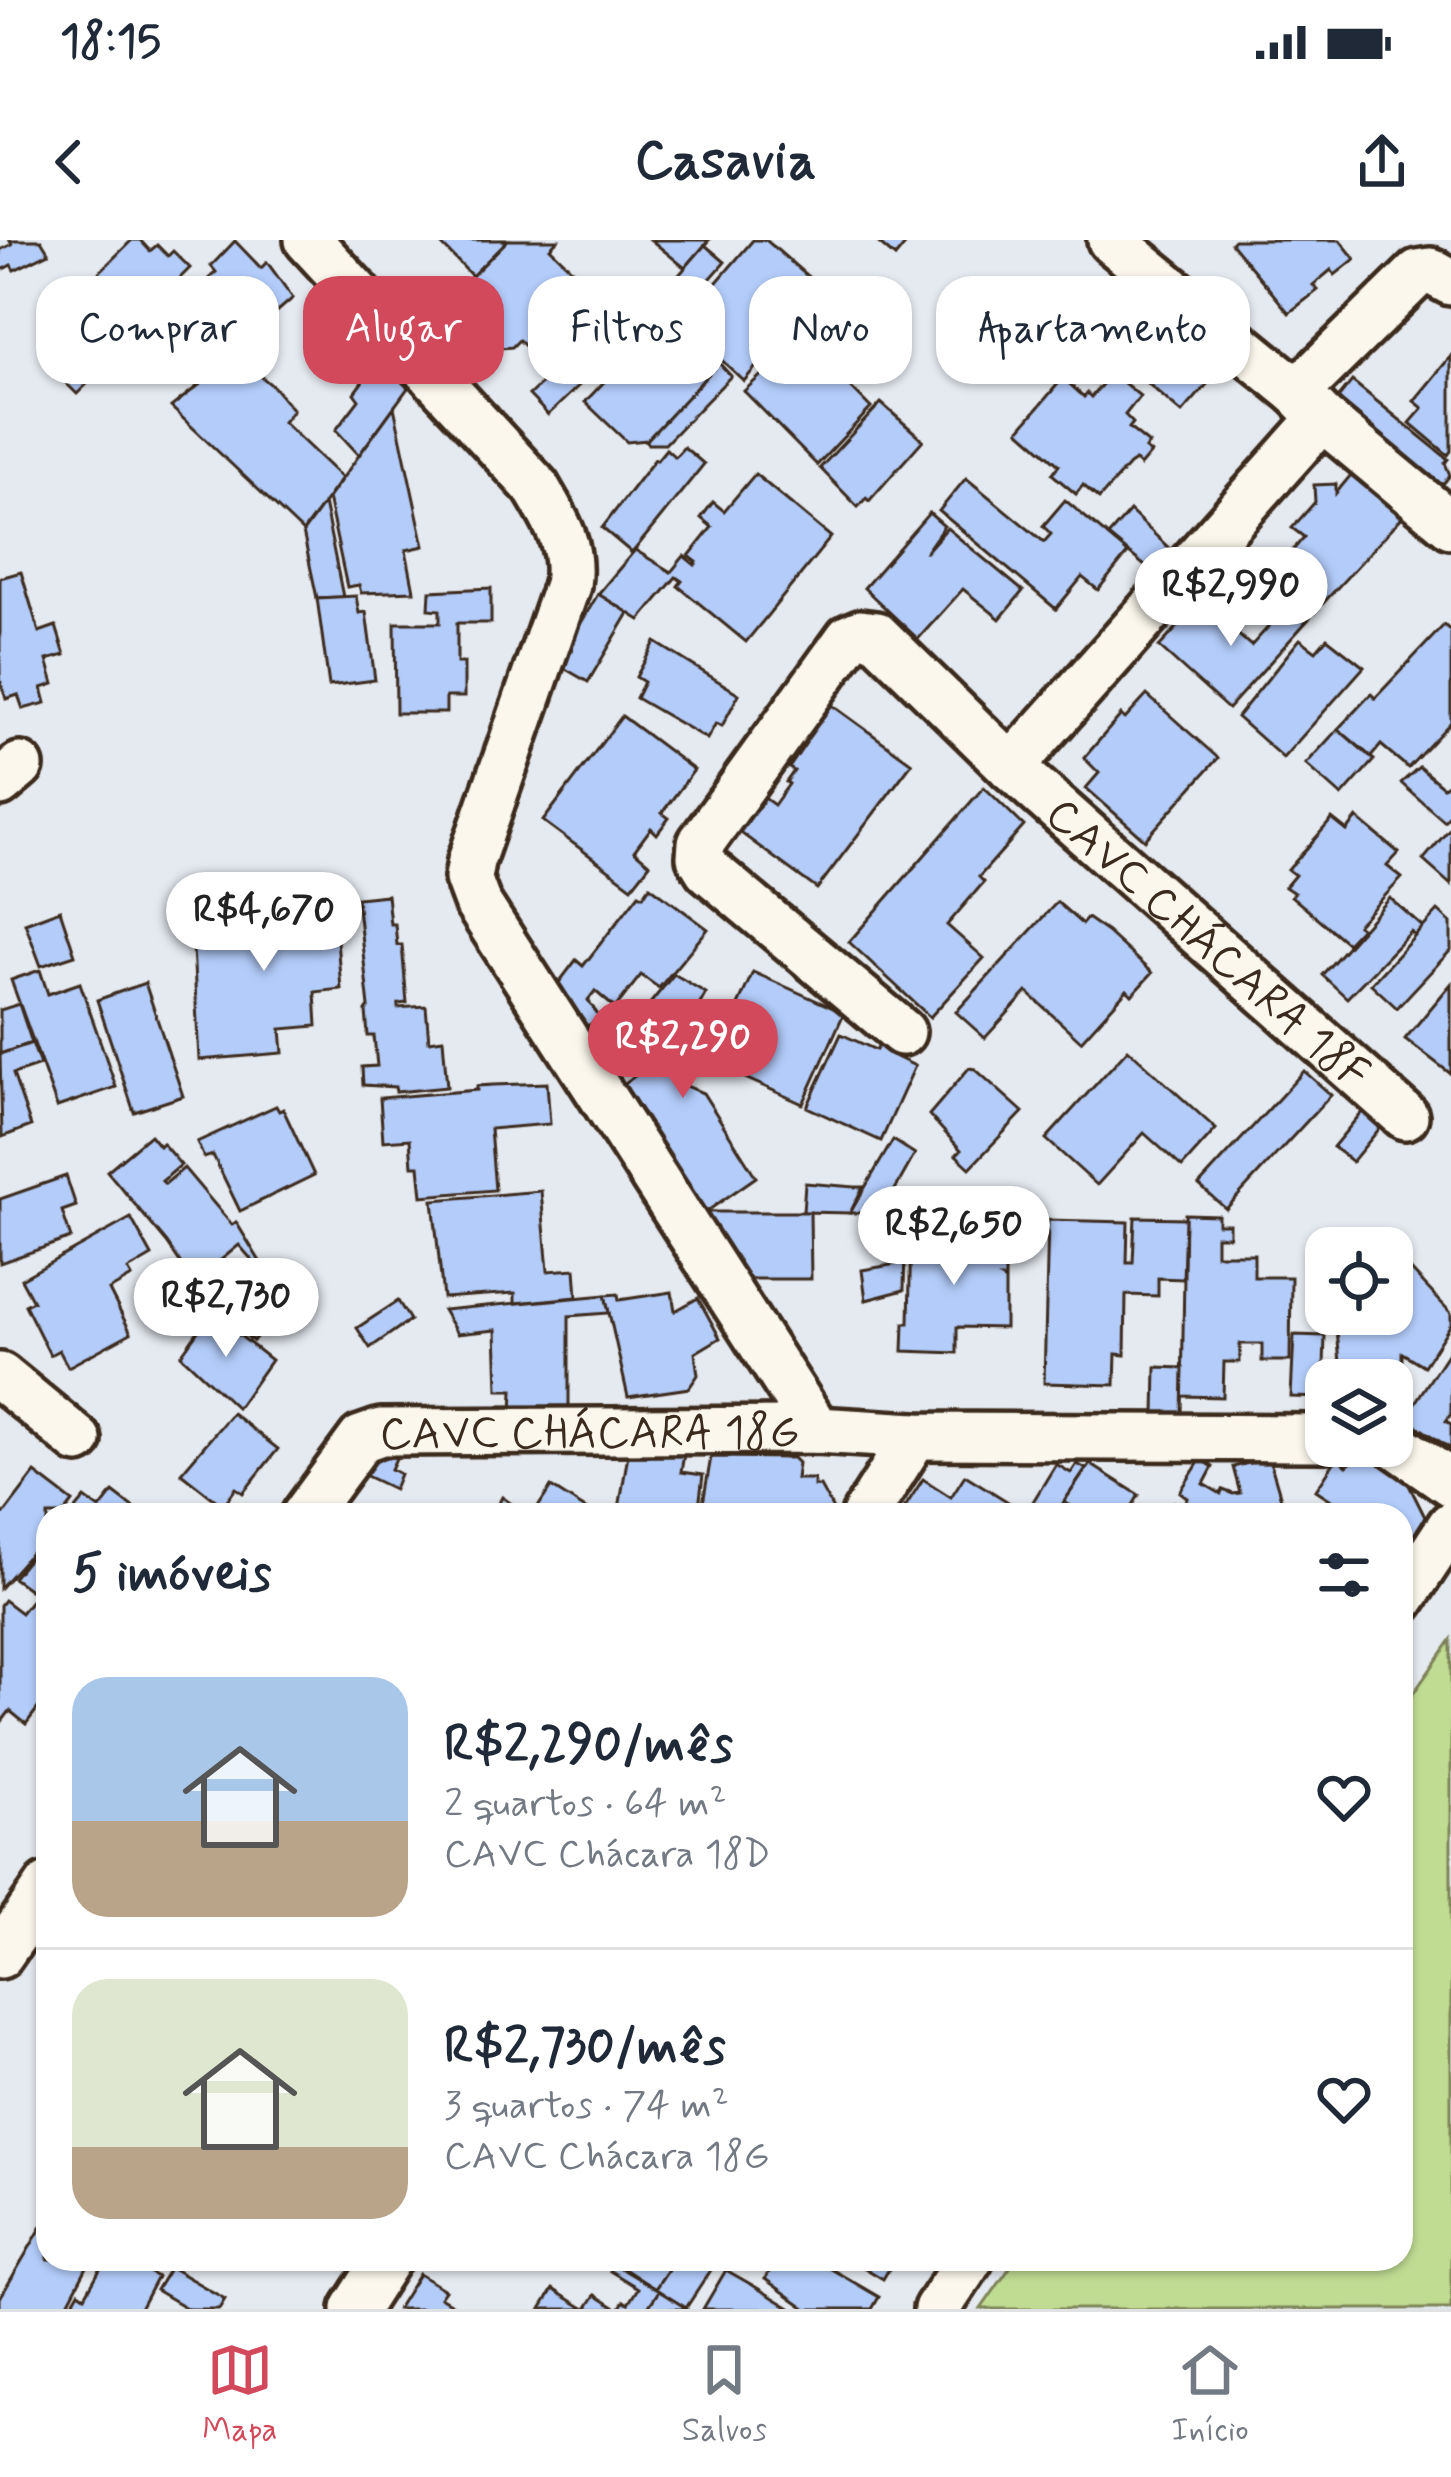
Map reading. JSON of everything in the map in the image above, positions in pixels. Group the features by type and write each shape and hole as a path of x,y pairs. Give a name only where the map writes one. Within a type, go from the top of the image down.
{"street":[{"path":"308,240 536,487 562,530 571,559 567,585 468,878 491,925 817,1430"},
{"path":"1111,240 1451,525"},
{"name":"CAVC CHÁCARA 18F","path":"1011,767 1418,273 1431,271 1451,282"},
{"name":"CAVC CHÁCARA 18F","path":"902,1032 708,870 700,857 701,843 849,638 860,633 876,635 1011,767 1405,1116"},
{"path":"0,1376 78,1440"},
{"name":"CAVC CHÁCARA 18G","path":"314,1503 361,1439 381,1432 817,1430 915,1436 1305,1438"},
{"path":"873,1503 915,1436"},
{"path":"1413,1457 1451,1483"},
{"path":"1413,1583 1451,1525"},
{"path":"0,1955 36,1903"},
{"path":"355,2309 379,2271"},
{"path":"937,2309 962,2271"}],"green space":[{"path":"1451,1640 1451,2309 981,2309 1008,2271 1413,2271 1413,1694"}],"building":[{"path":"10,240 41,240 49,253 14,270 11,265 0,271 0,250 12,244"},
{"path":"132,240 140,240 150,251 157,245 168,256 173,251 190,268 182,276 96,276"},
{"path":"437,240 508,240 472,276"},
{"path":"508,240 558,240 550,248 579,276 528,276 528,345 519,340 504,348 504,276 472,276"},
{"path":"651,240 709,240 685,268"},
{"path":"753,240 766,240 807,276 749,276 749,375 744,381 725,363 722,276"},
{"path":"875,240 909,240 895,257"},
{"path":"1340,240 1355,259 1335,275 1331,270 1313,285 1318,290 1289,313 1231,243"},
{"path":"235,241 261,268 267,262 277,276 212,276 216,272 211,266"},
{"path":"705,245 725,262 713,276 678,276"},
{"path":"279,279 293,298 279,310"},
{"path":"1451,356 1448,455 1410,423 1423,408 1414,401"},
{"path":"1352,381 1448,459 1450,475 1437,492 1331,407"},
{"path":"67,384 87,384 77,394"},
{"path":"200,384 270,384 293,410 283,422 342,478 303,532 171,407"},
{"path":"361,384 404,384 408,388 359,455 336,430 359,400 354,393"},
{"path":"541,384 581,384 548,415 529,395"},
{"path":"602,384 700,384 647,440 627,442 585,402"},
{"path":"699,384 723,384 665,444 648,444"},
{"path":"752,384 847,384 871,408 817,465 744,391"},
{"path":"1058,384 1070,384 1084,397 1087,393 1091,397 1102,384 1125,384 1140,396 1125,415 1133,423 1129,428 1149,444 1145,449 1151,453 1140,466 1135,461 1129,465 1099,499 1083,485 1076,494 1052,474 1059,465 1019,430"},
{"path":"1148,384 1207,384 1182,413"},
{"path":"881,403 923,440 869,501 866,498 858,507 820,468"},
{"path":"394,407 424,546 406,550 414,591 361,593 359,585 347,587 328,498"},
{"path":"684,447 704,464 632,553 602,528 655,459 666,449 675,457"},
{"path":"1355,470 1406,513 1316,611 1273,574 1304,537 1292,528 1315,502 1314,485 1336,484 1336,493"},
{"path":"755,474 831,537 746,642 678,586 682,581 676,577 640,620 598,594 635,550 671,572 684,556 695,565 689,556 712,527 701,518 713,502 724,511"},
{"path":"966,478 1044,542 1051,534 1043,526 1065,500 1128,553 1098,590 1082,577 1056,609 939,511"},
{"path":"324,503 343,597 317,598 303,532"},
{"path":"1130,511 1170,549 1151,571 1108,536"},
{"path":"929,513 944,526 925,553 947,528 1023,591 1000,619 963,589 918,639 864,588"},
{"path":"21,572 39,632 56,626 65,655 47,660 54,684 42,688 46,703 23,709 18,695 6,699 0,679 0,578"},
{"path":"491,588 491,623 457,623 457,663 464,663 464,697 446,697 446,713 396,713 395,623 440,623 440,610 429,609 430,591"},
{"path":"598,594 629,613 588,682 557,664"},
{"path":"1298,594 1316,611 1228,709 1159,647 1201,602 1251,646"},
{"path":"356,596 359,613 366,612 375,680 329,686 317,598"},
{"path":"1444,625 1451,631 1451,722 1408,768 1381,745 1371,757 1338,729 1371,694 1375,698"},
{"path":"1327,638 1364,667 1283,758 1237,717 1300,639 1316,651"},
{"path":"655,642 739,694 722,726 716,723 707,739 636,698 644,682 636,677"},
{"path":"1147,695 1218,758 1145,840 1086,788 1099,773 1084,758 1121,715 1125,719"},
{"path":"825,700 912,763 817,889 734,828 759,794 774,805 789,784 794,771 789,768 806,743 798,738"},
{"path":"622,716 694,770 662,813 669,818 657,834 651,828 634,851 650,864 632,887 543,821"},
{"path":"1338,729 1374,760 1342,796 1306,764"},
{"path":"1419,767 1443,787 1451,781 1451,813 1444,821 1401,783"},
{"path":"984,787 1024,826 979,877 984,882 947,925 984,958 930,1017 849,942"},
{"path":"1357,818 1399,853 1387,866 1402,878 1357,925 1361,928 1347,943 1285,887 1295,875 1288,870 1332,819 1347,831"},
{"path":"1451,827 1451,885 1423,860"},
{"path":"650,886 708,929 659,988 641,975 615,1008 595,991 588,1000 600,1018 584,1028 557,985 576,960 583,966"},
{"path":"333,891 341,989 315,992 317,1026 281,1029 283,1053 199,1060 192,928 236,925 234,903"},
{"path":"387,895 390,924 395,924 397,945 402,945 407,1003 398,1008 426,1006 429,1041 443,1039 447,1087 396,1092 395,1087 363,1085 362,1067 377,1066 374,1036 368,1036 357,898"},
{"path":"1390,898 1423,927 1415,936 1411,932 1347,998 1322,975"},
{"path":"1057,902 1082,924 1087,918 1107,932 1152,973 1132,995 1127,990 1081,1041 1027,992 985,1038 956,1012"},
{"path":"60,910 75,955 41,966 25,923"},
{"path":"1438,911 1451,923 1451,950 1397,1008 1371,984"},
{"path":"40,970 48,994 80,983 116,1087 57,1107 11,980"},
{"path":"753,972 844,1013 803,1104 712,1063"},
{"path":"674,974 706,993 667,1063 681,1084 703,1093 756,1177 706,1212 622,1085 646,1068 629,1041 638,1035 631,1027"},
{"path":"145,983 183,1096 134,1112 97,1000"},
{"path":"1451,984 1451,1074 1405,1039"},
{"path":"19,1004 32,1043 0,1054 0,1010"},
{"path":"841,1034 876,1050 880,1043 894,1049 892,1055 915,1066 881,1141 807,1107"},
{"path":"32,1043 40,1065 13,1074 31,1126 2,1137 0,1054"},
{"path":"1128,1049 1216,1129 1182,1167 1144,1133 1097,1185 1046,1139"},
{"path":"969,1068 1023,1112 970,1168 956,1155 961,1150 929,1115"},
{"path":"1304,1071 1331,1095 1226,1209 1199,1185"},
{"path":"547,1083 550,1124 490,1129 495,1190 422,1196 419,1166 412,1166 410,1139 383,1141 380,1098"},
{"path":"276,1106 283,1109 314,1175 240,1211 213,1155 204,1158 197,1142"},
{"path":"1362,1112 1380,1128 1352,1162 1333,1147"},
{"path":"150,1135 181,1165 162,1181 165,1184 184,1168 232,1225 236,1222 284,1301 253,1341 214,1309 211,1312 180,1277 184,1268 167,1243 107,1171","holes":["239,1245 252,1260 235,1275 221,1260"]},
{"path":"893,1140 915,1154 882,1213 850,1213"},
{"path":"66,1176 76,1206 62,1211 71,1238 0,1263 0,1199"},
{"path":"805,1183 863,1187 850,1213 803,1212"},
{"path":"541,1191 548,1271 575,1269 577,1297 515,1303 515,1293 443,1298 433,1200"},
{"path":"700,1212 810,1212 811,1279 744,1279"},
{"path":"1185,1214 1218,1215 1218,1224 1229,1224 1229,1236 1216,1236 1216,1254 1254,1254 1254,1277 1291,1277 1290,1361 1262,1361 1262,1344 1240,1344 1240,1362 1224,1362 1223,1397 1182,1396"},
{"path":"1135,1217 1185,1218 1183,1279 1158,1278 1158,1296 1126,1295 1125,1355 1116,1354 1115,1385 1044,1383 1048,1220 1128,1222 1127,1263 1133,1263"},
{"path":"131,1218 152,1256 128,1270 132,1277 109,1290 131,1333 68,1367 59,1350 50,1355 25,1305 33,1301 21,1279"},
{"path":"911,1232 1005,1232 1005,1328 957,1327 957,1353 903,1351 904,1323 909,1323"},
{"path":"898,1249 905,1249 904,1290 866,1300 862,1270 897,1264"},
{"path":"1413,1272 1451,1313 1451,1324 1424,1366 1402,1353 1402,1359 1340,1359 1337,1335 1413,1335"},
{"path":"672,1292 675,1311 698,1298 720,1338 695,1353 698,1375 689,1388 628,1397 605,1295 618,1294 619,1300"},
{"path":"605,1295 609,1313 569,1316 569,1413 512,1413 513,1390 498,1390 496,1330 457,1334 443,1310"},
{"path":"398,1301 410,1320 370,1348 357,1328"},
{"path":"211,1313 271,1360 237,1408 181,1355"},
{"path":"1294,1335 1325,1336 1324,1359 1305,1359 1305,1397 1291,1397"},
{"path":"1451,1348 1451,1414 1446,1421 1451,1424 1451,1449 1413,1423 1413,1406"},
{"path":"1156,1367 1183,1368 1182,1415 1155,1415"},
{"path":"232,1413 278,1449 243,1493 236,1488 225,1503 181,1473"},
{"path":"367,1454 398,1454 391,1469 400,1474 394,1489 356,1471"},
{"path":"628,1454 684,1454 681,1472 703,1475 700,1503 620,1503"},
{"path":"711,1457 793,1458 798,1463 796,1479 814,1479 814,1486 820,1486 829,1503 703,1503"},
{"path":"1269,1458 1282,1503 1185,1503 1188,1498 1180,1492 1201,1459 1213,1467 1204,1484 1221,1494 1223,1490 1240,1493 1233,1467"},
{"path":"1056,1464 1071,1473 1077,1464 1086,1469 1063,1503 1032,1503"},
{"path":"1090,1464 1139,1495 1134,1503 1064,1502"},
{"path":"1331,1467 1388,1467 1407,1481 1425,1517 1413,1536 1413,1503 1336,1503 1316,1490"},
{"path":"35,1473 73,1502 36,1503 36,1548 0,1588 0,1511 4,1514"},
{"path":"965,1475 1010,1503 908,1503 923,1479 951,1497"},
{"path":"551,1487 576,1503 541,1503"},
{"path":"113,1492 127,1503 105,1503"},
{"path":"36,1550 36,1594 13,1578"},
{"path":"36,1594 36,1711 26,1724 10,1711 0,1724 0,1605 4,1600 21,1613"},
{"path":"36,2236 36,2271 85,2271 65,2309 0,2309 0,2298"},
{"path":"99,2271 148,2271 157,2277 140,2309 69,2309 79,2292 85,2296"},
{"path":"168,2271 177,2271 225,2299 219,2309 188,2309 156,2290"},
{"path":"610,2271 626,2271 659,2291 647,2309 619,2309 638,2288"},
{"path":"627,2271 667,2271 655,2289"},
{"path":"667,2271 710,2271 686,2308 655,2289"},
{"path":"728,2271 792,2309 703,2309"},
{"path":"770,2271 835,2271 879,2297 872,2309 807,2309 765,2279"},
{"path":"419,2274 445,2290 440,2297 460,2309 397,2309"},
{"path":"553,2289 562,2295 585,2309 541,2309"},
{"path":"659,2291 686,2308 688,2309 647,2309"},
{"path":"595,2295 617,2309 586,2309"}]}
